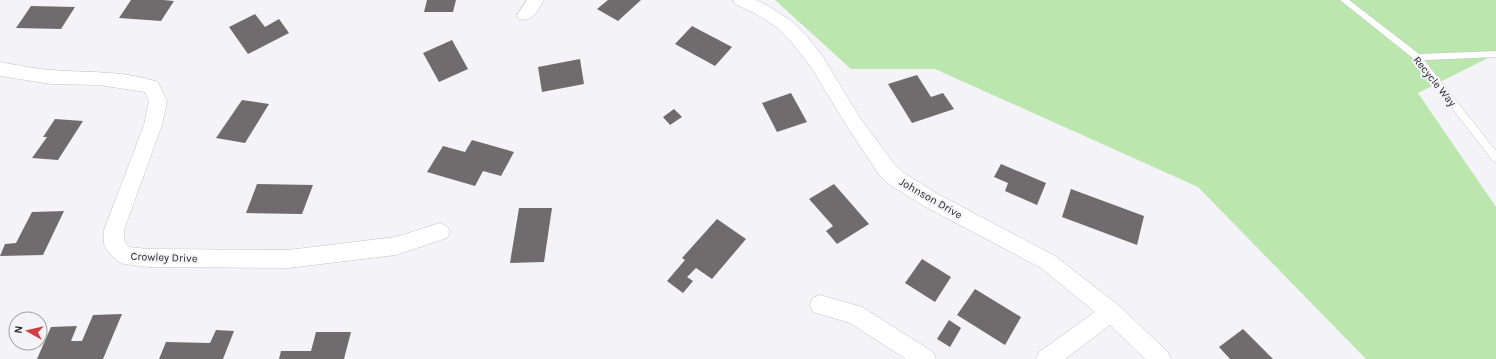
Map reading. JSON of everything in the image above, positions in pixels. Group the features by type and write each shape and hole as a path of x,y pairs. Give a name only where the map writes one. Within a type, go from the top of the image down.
{"street":[{"path":"525,15 536,0"},
{"name":"Johnson Drive","path":"741,0 762,10 779,21 799,39 817,62 854,123 887,170 897,179 928,198 1048,262 1111,312 1160,359"},
{"name":"Crowley Drive","path":"0,69 51,77 99,78 152,87 158,101 154,125 114,230 114,244 124,255 148,258 288,259 396,246 440,232"},
{"path":"820,305 855,314 925,359"},
{"path":"1046,359 1111,312"}],"lane":[{"name":"Recycle Way","path":"1344,0 1417,57 1496,158"},
{"path":"1417,57 1496,54"}],"green space":[{"path":"775,0 1496,0 1496,54 1418,93 1496,207 1496,359 1366,359 1198,187 935,69 851,69"}],"building":[{"path":"131,0 174,1 161,21 119,18"},
{"path":"427,0 456,0 453,12 424,12"},
{"path":"608,0 641,0 618,21 597,9"},
{"path":"31,6 75,7 61,29 16,28"},
{"path":"255,14 265,27 279,19 289,33 248,54 229,27"},
{"path":"692,26 732,47 715,66 675,44"},
{"path":"452,40 468,69 439,82 423,53"},
{"path":"580,59 584,84 542,92 538,67"},
{"path":"917,75 931,97 943,93 954,109 912,123 888,84"},
{"path":"791,93 807,122 777,132 762,103"},
{"path":"242,100 269,104 245,143 216,138"},
{"path":"674,109 682,117 670,125 663,117"},
{"path":"55,119 83,121 58,160 32,158 47,137 43,137"},
{"path":"472,140 514,152 501,176 483,171 475,186 427,172 443,146 465,152"},
{"path":"1001,164 1046,183 1037,205 1005,191 1008,183 994,177"},
{"path":"257,184 313,185 302,214 246,213"},
{"path":"834,184 869,224 837,244 826,231 833,226 809,199"},
{"path":"1071,189 1144,216 1137,245 1062,217"},
{"path":"519,208 552,208 544,262 510,263"},
{"path":"64,211 43,255 0,256 5,244 16,243 32,212"},
{"path":"717,219 746,239 712,279 696,268 687,277 693,281 683,293 667,281 685,260 682,258"},
{"path":"922,259 951,277 935,302 905,283"},
{"path":"975,289 1021,317 1005,345 957,315"},
{"path":"122,314 103,359 37,359 40,351 48,351 48,334 51,327 77,326 71,341 82,341 93,315"},
{"path":"949,320 961,328 950,347 937,339"},
{"path":"1243,329 1273,359 1230,359 1219,347"},
{"path":"216,330 234,331 223,359 159,359 166,342 210,343"},
{"path":"316,332 351,332 344,359 279,359 281,351 311,351"}]}
